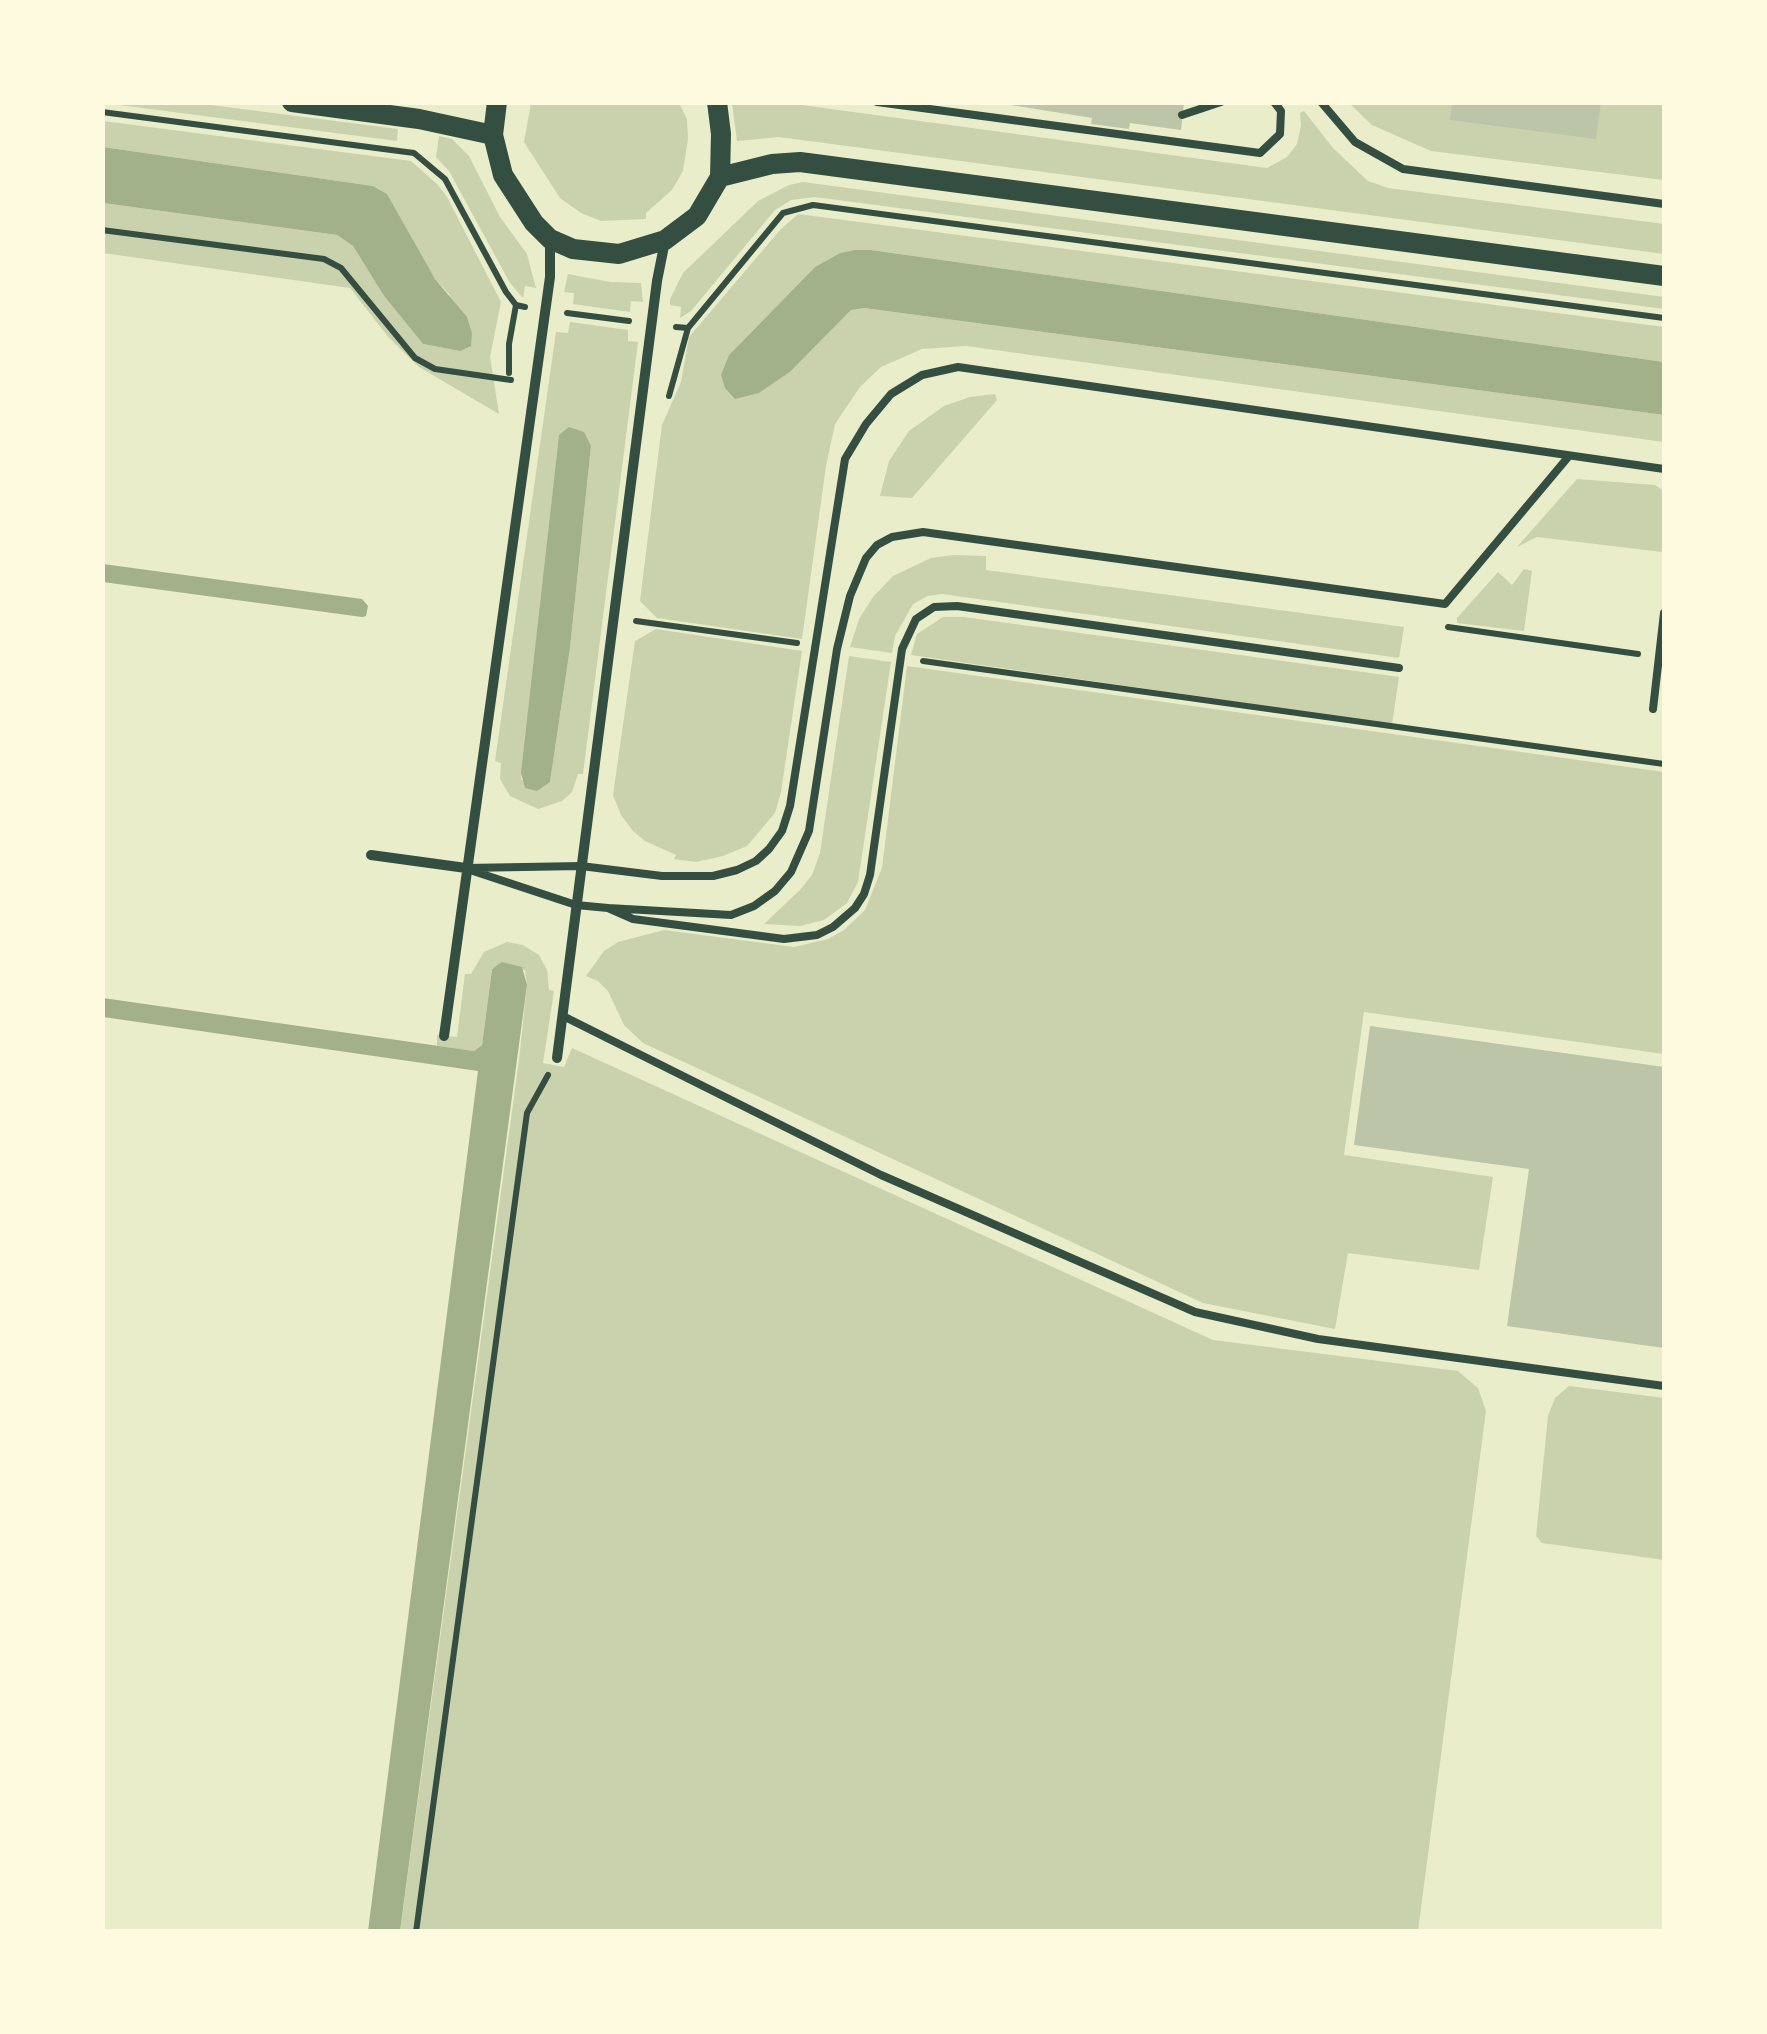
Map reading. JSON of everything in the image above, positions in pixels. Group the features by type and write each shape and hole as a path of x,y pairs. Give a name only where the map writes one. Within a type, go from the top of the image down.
{"main road":[{"path":"292,102 420,119 493,135"},
{"path":"497,102 493,135 503,175 520,204 550,239 574,249 619,254 666,240 697,216 720,177 722,134 717,102"},
{"path":"720,177 772,164 800,162 1664,276"}],"street":[{"path":"444,1036 552,260 550,239"},
{"path":"557,1058 666,240"},
{"path":"371,856 466,868"}],"lane":[{"path":"877,102 1260,153 1280,134 1281,111 1274,102"},
{"path":"1182,115 1221,102"},
{"path":"1321,102 1355,142 1403,169 1664,204"},
{"path":"466,868 581,866 662,876 713,876 737,870 770,849 782,831 790,806 845,459 866,424 891,394 922,375 958,366 1664,469"},
{"path":"466,868 576,904 608,908 731,915 754,906 775,891 791,872 810,832 837,649 850,596 866,558 877,545 905,532 1445,604 1569,456"},
{"path":"608,908 633,919 784,939 817,935 846,918 864,894 870,875 900,658 908,632 924,612 945,606 1400,668"},
{"path":"1653,709 1664,613"},
{"path":"562,1016 881,1175 1194,1312 1318,1339 1664,1386"}],"path":[{"path":"102,112 414,153 446,179 516,306 545,310 688,328 774,221 793,208 813,205 1664,318"},
{"path":"102,230 324,259 341,268 415,358 435,369 535,382"},
{"path":"631,620 814,646"},
{"path":"900,658 1664,764"},
{"path":"416,1932 528,1113 557,1058"}],"shaded area":[{"path":"104,103 195,103 398,129 397,141"},
{"path":"531,103 679,103 687,119 683,171 672,190 646,213 646,219 601,221 581,213 560,198 524,142"},
{"path":"732,103 787,103 1267,168 1287,157 1297,144 1300,113 1304,111 1333,148 1368,181 1388,188 1664,224 1664,254 779,137 737,141"},
{"path":"1349,103 1664,103 1664,180 1431,151 1372,125"},
{"path":"103,121 411,161 447,197 501,302 490,357 499,414 419,367 389,338 350,288 103,253 103,203 337,235 353,246 384,296 423,344 460,351 471,345 449,294 415,247 387,194 373,186 103,147"},
{"path":"439,136 452,139 469,156 500,217 527,254 536,288 525,286 523,298 510,283 449,171 436,157"},
{"path":"103,147 373,186 387,194 435,279 467,317 471,346 460,351 423,344 384,296 353,246 337,235 103,203"},
{"path":"803,182 1664,297 1664,309 815,197 791,200 775,210 691,311 680,318 681,307 670,305 670,299 683,273 758,201"},
{"path":"798,214 1664,327 1664,362 871,250 840,253 815,267 729,355 759,393 790,372 851,310 864,308 1664,415 1664,442 966,346 922,349 881,367 860,387 835,424 802,639 657,618 640,601 662,425 681,382 689,337"},
{"path":"855,250 1664,362 1664,415 864,308 851,310 790,372 759,393 735,399 725,388 721,375 729,355 815,267 840,253"},
{"path":"568,274 641,283 643,302 631,301 630,312 573,304 574,293 564,292"},
{"path":"570,322 628,330 628,341 638,342 583,774 578,774 572,792 562,801 538,809 510,796 500,779 501,763 495,761 556,332 568,333","holes":["570,427 591,446 570,648 550,782 521,780 559,436"]},
{"path":"995,394 997,400 912,498 880,496 889,461 909,431 944,406"},
{"path":"569,427 584,432 591,446 570,648 550,782 537,791 525,788 521,773 559,435"},
{"path":"1577,479 1655,485 1664,491 1662,552 1537,537 1517,547"},
{"path":"986,556 986,570 1404,627 1399,658 942,594 913,604 895,636 892,653 850,647 859,619 893,576 931,558"},
{"path":"103,564 362,599 368,606 366,616 362,617 103,582"},
{"path":"1524,569 1532,571 1524,631 1457,623 1457,618 1498,572 1512,585"},
{"path":"943,617 1399,677 1392,724 911,655 917,634"},
{"path":"656,629 802,651 775,813 747,846 723,856 696,862 674,859 676,855 633,831 613,795 635,641"},
{"path":"849,656 891,662 858,882 847,903 824,920 800,926 764,924 812,875 820,853"},
{"path":"907,666 1664,772 1664,1054 1364,1012 1344,1155 1493,1177 1479,1270 1348,1253 1335,1329 1203,1303 643,1043 624,1025 608,991 586,976 604,951 618,942 664,930 794,947 828,939 865,910 882,868"},
{"path":"507,942 523,945 539,955 547,970 549,990 554,991 543,1063 564,1067 572,1048 1213,1340 1458,1371 1478,1388 1486,1411 1418,1931 400,1932 519,1060 525,970 492,968 482,1045 474,1051 437,1046 437,1035 457,1037 465,974 471,974 484,952"},
{"path":"502,962 522,967 527,985 400,1931 368,1931 478,1071 103,1017 103,998 474,1051 482,1045 492,969"},
{"path":"1569,1386 1664,1398 1664,1560 1542,1543 1536,1536 1548,1416 1555,1398"}],"building":[{"path":"992,102 1184,102 1181,130 1130,123 1129,129 1091,124 1092,118"},
{"path":"1452,102 1601,102 1596,139 1450,120"},
{"path":"1370,1026 1664,1067 1664,1348 1507,1326 1529,1169 1354,1145"}]}
